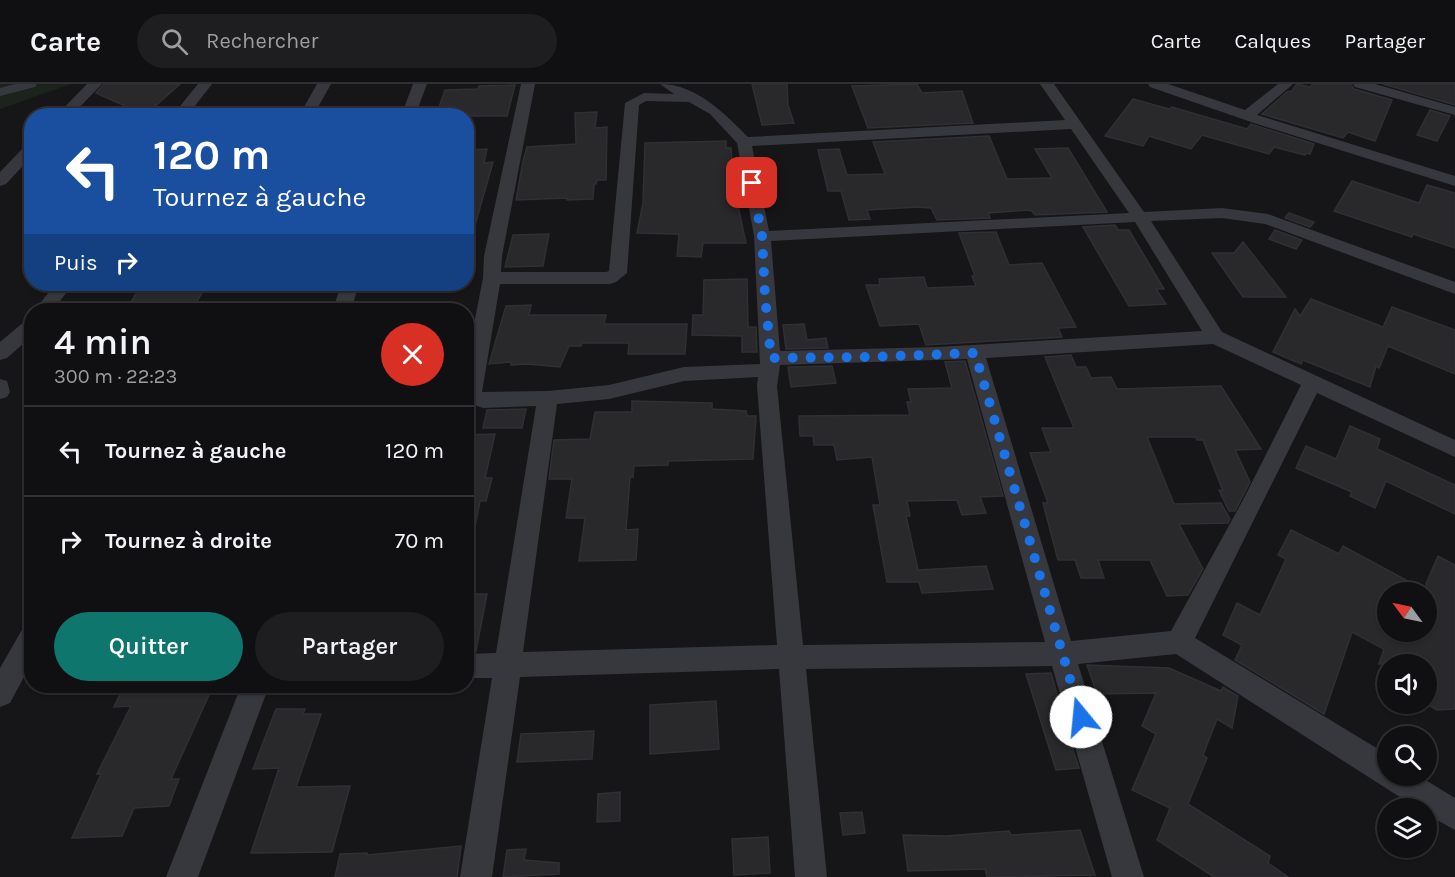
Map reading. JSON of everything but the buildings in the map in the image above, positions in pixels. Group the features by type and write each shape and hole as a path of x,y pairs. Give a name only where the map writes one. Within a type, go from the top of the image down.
{"street":[{"path":"0,92 30,84"},
{"path":"71,108 96,84"},
{"path":"186,108 205,84"},
{"path":"310,108 324,84"},
{"path":"411,108 420,84"},
{"path":"474,379 492,278 493,256 528,84"},
{"path":"667,84 724,119 744,142 762,236 770,364 767,386 789,657 811,877"},
{"path":"1047,84 1139,216 1215,336"},
{"path":"1155,84 1247,116 1455,181"},
{"path":"1247,116 1286,84"},
{"path":"1360,84 1455,111"},
{"path":"492,278 610,278 618,273 626,204 632,103 644,97 693,98"},
{"path":"744,142 1075,123"},
{"path":"0,181 24,156"},
{"path":"762,236 1222,213 1268,219 1455,288"},
{"path":"49,303 59,291"},
{"path":"0,353 24,332"},
{"path":"474,397 483,400 548,398 609,392 684,374 770,364 975,353 1215,336 1455,449"},
{"path":"975,353 1128,877"},
{"path":"1179,642 1252,504 1312,383"},
{"path":"0,386 0,392"},
{"path":"476,877 506,664 548,398"},
{"path":"474,666 789,657 1062,654 1179,642 1377,765"},
{"path":"0,694 24,650"},
{"path":"182,877 252,693"},
{"path":"1409,786 1455,815"}],"shaded area":[{"path":"0,84 71,84 0,109"}],"route":[{"path":"752,183 762,236 771,358 975,353 1012,488 1081,717"}]}
